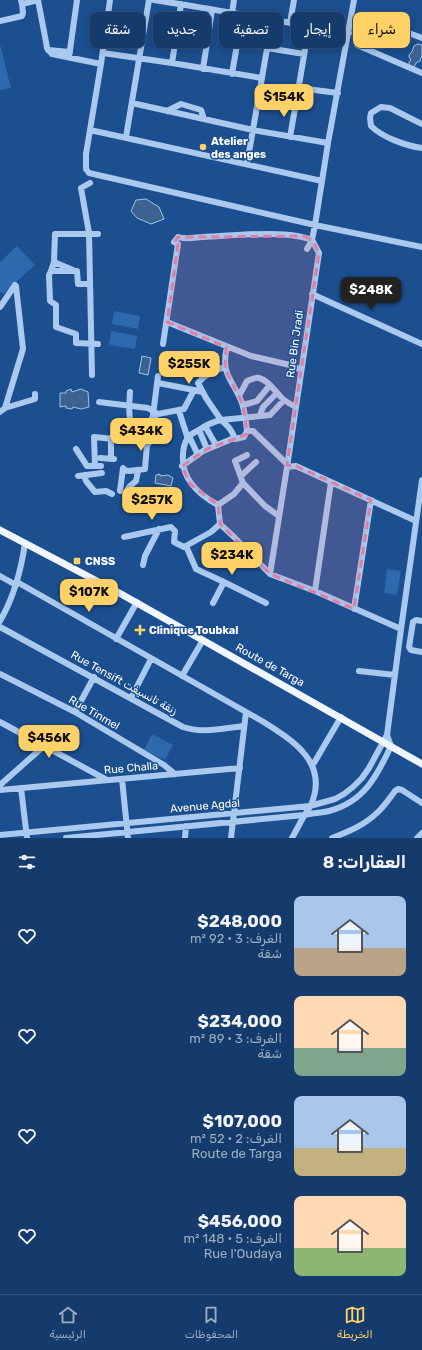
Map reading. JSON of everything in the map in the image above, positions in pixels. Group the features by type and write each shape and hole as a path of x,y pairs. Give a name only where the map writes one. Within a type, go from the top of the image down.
{"main road":[{"name":"Route de Targa","path":"0,530 136,602 341,718 385,738 391,746 422,764"}],"street":[{"path":"0,21 22,16 23,12 21,2 38,0 48,50 101,64"},
{"path":"70,55 77,0"},
{"path":"110,0 90,130 86,164 86,169 89,173 315,225 422,247"},
{"path":"126,137 149,0"},
{"path":"154,0 222,12"},
{"path":"232,12 234,0"},
{"path":"283,22 290,23 294,0"},
{"name":"Rue Bin Jradi","path":"270,574 319,253 312,240 354,0"},
{"path":"172,63 181,4"},
{"path":"203,69 212,10"},
{"path":"345,32 349,33"},
{"path":"410,34 422,38"},
{"path":"232,74 236,48"},
{"path":"247,164 267,48 304,54"},
{"path":"290,137 305,48"},
{"path":"362,48 422,73"},
{"path":"103,53 262,78"},
{"path":"299,88 338,93"},
{"path":"259,96 296,103"},
{"path":"132,103 253,130 328,143"},
{"path":"166,111 181,104 201,110 204,119"},
{"path":"422,124 390,108 381,107 371,113 370,118 371,126 380,134 422,148"},
{"path":"90,130 322,181"},
{"path":"90,183 81,188 89,233 90,284 95,344 92,375"},
{"path":"95,344 76,343 76,334 56,327 56,305 50,301 49,275 54,262 54,234 98,234"},
{"path":"163,344 178,244 174,242 178,237 184,239 271,234 304,236 312,240 307,249"},
{"path":"54,262 77,271"},
{"path":"51,271 77,271"},
{"path":"77,271 78,284 90,284"},
{"path":"0,307 15,285 23,349 3,410"},
{"path":"312,294 422,344"},
{"path":"167,322 251,356 290,365 301,370"},
{"path":"182,466 207,449 234,438 244,437 247,432 243,405 225,367 224,360 227,347"},
{"path":"225,367 217,369 203,377 198,383 202,392 221,420 229,427 234,438"},
{"path":"239,396 247,381 259,378 270,385 284,400 296,407"},
{"path":"138,470 136,481 123,492 123,468 124,470 129,471 145,469 145,441 155,414 158,379 202,392"},
{"path":"243,405 256,401 270,385"},
{"path":"99,402 148,408 155,414 179,411 184,409 194,390"},
{"path":"130,392 130,421 135,433 140,439 145,441"},
{"path":"260,415 263,407 277,393"},
{"path":"3,410 35,399 35,394"},
{"path":"218,505 209,500 190,484 182,466 183,452 186,442 190,436 213,421 245,416 270,415 284,400"},
{"path":"179,411 187,436 190,436 198,455"},
{"path":"205,426 216,445"},
{"path":"198,430 207,449"},
{"path":"247,432 254,431 287,466 296,466 416,521"},
{"path":"99,468 94,438 145,441"},
{"path":"100,458 112,459 111,438"},
{"path":"76,449 87,466 99,468"},
{"path":"247,455 235,461 242,479 265,506 279,516"},
{"path":"218,505 234,494 242,479 256,462"},
{"path":"99,468 81,476 95,492 106,491 112,494"},
{"path":"385,738 422,480"},
{"path":"315,591 331,482"},
{"path":"354,609 371,500"},
{"path":"218,505 220,524 270,574 315,591 401,629"},
{"path":"124,537 170,527 175,531 174,542 184,547 211,532 220,524"},
{"path":"143,565 145,556 159,529"},
{"path":"0,621 10,605 23,557 25,543"},
{"path":"186,546 196,568 266,603"},
{"path":"0,576 116,638 246,712 275,729 308,756 316,782 310,806 292,838"},
{"path":"213,603 224,582"},
{"path":"116,638 136,602"},
{"path":"422,621 416,620 413,622 409,647 410,650 422,652"},
{"name":"Rue Tensift زنقة تانسيفت","path":"0,626 189,729 203,730 244,726"},
{"path":"182,676 203,640"},
{"path":"131,698 151,659"},
{"path":"359,671 394,675"},
{"name":"Rue Tinmel","path":"0,674 74,712 164,765 175,774"},
{"path":"74,712 94,677"},
{"path":"230,838 246,712"},
{"path":"314,763 341,718"},
{"path":"2,725 107,780"},
{"name":"Avenue Agdal","path":"0,835 27,835 126,823 310,806 334,799 354,787 369,768 385,738"},
{"path":"0,785 44,746"},
{"name":"Avenue Agdal","path":"66,838 127,835 186,826 304,815 329,811 351,802 371,784 378,774 391,746"},
{"name":"Rue Challa","path":"0,790 240,768"},
{"path":"122,779 127,835"},
{"path":"21,788 27,835"},
{"path":"332,838 352,831 364,824 379,811 398,789 402,790 422,804"},
{"path":"185,838 186,826"},
{"path":"69,829 70,838"},
{"path":"417,838 422,833"}],"highlighted area":[{"path":"304,236 312,240 319,253 287,465 296,466 371,500 354,609 270,574 220,524 218,505 190,484 182,466 207,449 247,434 243,405 225,369 226,347 167,322 178,244 174,242 178,237"}],"shaded area":[{"path":"0,44 11,88 0,90"},
{"path":"418,44 422,45 422,55 420,61 416,63 414,67 409,65 411,60 409,55 414,46"},
{"path":"146,199 159,207 164,219 151,224 137,218 131,211 136,200"},
{"path":"17,246 35,265 3,294 0,291 0,262"},
{"path":"114,311 140,316 138,329 112,324"},
{"path":"111,331 137,336 135,349 109,345"},
{"path":"142,356 151,358 148,375 139,373"},
{"path":"71,389 72,392 81,389 88,392 89,407 81,409 73,407 72,409 66,408 66,406 60,407 60,393 66,393 66,391"},
{"path":"160,474 160,476 168,475 173,478 171,486 155,483 156,475"},
{"path":"387,569 401,571 397,595 384,593"},
{"path":"152,734 173,745 165,760 144,750"}],"place":[{"name":"Atelier des anges","path":"203,147"},
{"name":"CNSS","path":"77,561"},
{"name":"Clinique Toubkal","path":"140,630"}]}
